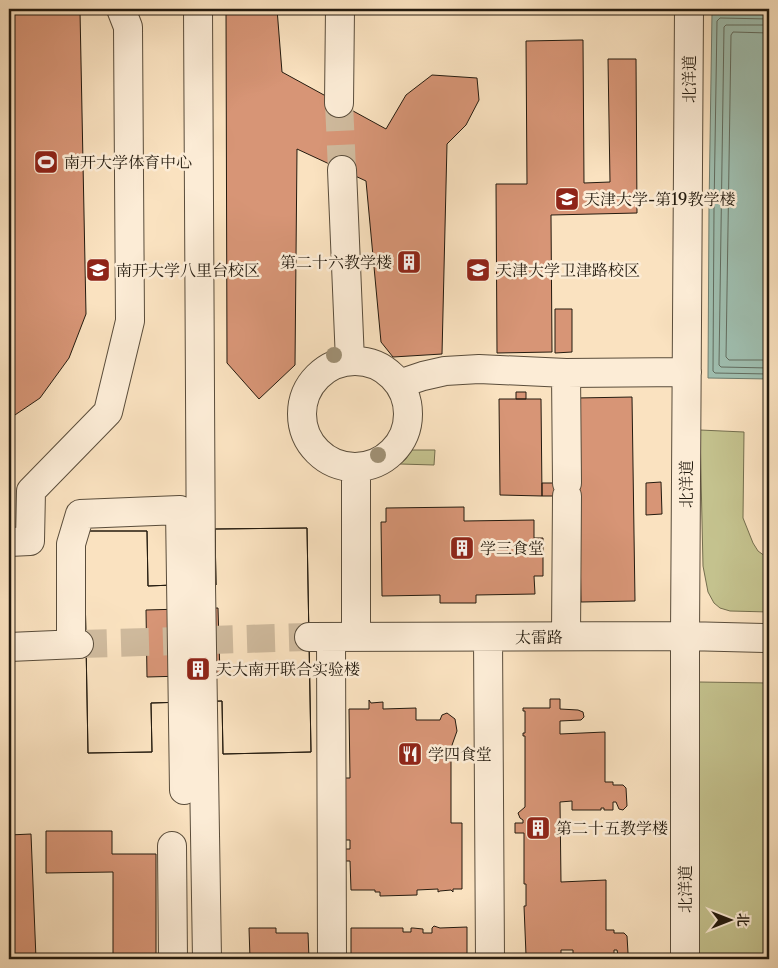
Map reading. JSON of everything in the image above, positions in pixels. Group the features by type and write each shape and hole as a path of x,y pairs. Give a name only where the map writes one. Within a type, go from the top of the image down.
{"street":[{"path":"9,542 30,541 20,492 108,412 130,321 128,27 121,9"},
{"path":"198,9 200,585 207,959"},
{"path":"339,103 340,9"},
{"name":"北洋道","path":"685,959 684,636 689,9"},
{"path":"342,170 350,361"},
{"path":"350,361 368,362 386,370 399,384 406,398 408,414 405,429 399,443 388,455 375,463 356,467 343,465 328,459 315,449 306,434 302,418 303,402 309,387 320,374 334,365 350,361"},
{"path":"399,384 438,373 479,369 566,373 687,372"},
{"path":"566,373 566,636"},
{"path":"332,959 332,637 356,467"},
{"path":"9,647 75,644 71,544 80,514 180,510 184,790"},
{"name":"太雷路","path":"332,637 684,636 769,638"},
{"path":"488,637 490,959"},
{"path":"172,846 173,959"}],"shaded area":[{"path":"700,430 744,432 743,518 758,551 769,559 769,612 730,611 720,608 714,603 708,592 703,566"},
{"path":"411,450 435,450 434,465 400,464 406,459"},
{"path":"699,682 769,683 769,959 698,959"}],"water":[{"path":"712,13 769,14 769,379 708,378"}],"building":[{"name":"南开大学体育中心","path":"9,9 79,9 80,11 86,314 69,358 40,398 9,419"},
{"name":"第二十六教学楼","path":"226,9 277,9 282,72 386,129 406,95 432,75 477,78 479,100 466,125 447,144 442,354 393,357 381,342 366,181 297,149 295,365 259,399 227,363"},
{"name":"天津大学-第19教学楼","path":"583,40 584,183 610,182 608,59 636,59 637,213 551,215 552,352 497,353 496,184 527,184 526,41"},
{"path":"555,309 572,309 572,352 555,353"},
{"path":"516,392 526,392 526,399 516,399"},
{"path":"632,397 635,601 581,602 577,398"},
{"path":"499,399 541,399 542,496 500,495"},
{"path":"661,482 662,514 646,515 646,483"},
{"path":"542,483 578,483 579,496 542,496"},
{"name":"学三食堂","path":"464,507 464,521 534,520 534,538 543,538 543,576 534,576 535,594 476,595 476,603 440,603 440,595 382,596 381,522 386,522 386,508"},
{"name":"天大南开联合实验楼","path":"307,528 311,752 223,754 222,701 151,703 152,752 88,753 84,531 147,531 148,586 216,585 215,529","holes":["218,608 220,675 147,677 146,610"]},
{"name":"天大南开联合实验楼","path":"307,528 311,752 223,754 222,701 151,703 152,752 88,753 84,531 147,531 148,586 216,585 215,529"},
{"name":"第二十五教学楼","path":"550,699 560,699 560,709 583,712 584,717 581,720 560,721 560,734 605,732 605,782 613,782 613,785 623,785 626,788 627,806 623,810 619,809 616,802 613,802 613,810 601,808 601,810 572,810 572,801 560,802 561,882 606,880 606,930 614,930 614,933 624,933 627,936 628,953 624,958 618,955 617,950 614,950 614,958 604,958 602,956 602,958 573,958 573,950 561,950 561,959 525,959 524,906 526,906 526,884 524,884 524,833 515,833 515,823 523,823 518,813 525,807 525,736 523,736 523,733 525,733 525,711 523,711 523,708 550,708"},
{"path":"369,700 371,703 383,702 383,709 416,708 416,720 440,720 442,715 447,713 455,719 457,731 451,748 451,823 462,823 462,889 453,889 453,892 451,890 438,892 438,889 417,890 417,895 380,896 380,892 375,892 375,890 351,890 350,861 345,861 345,849 350,849 350,840 345,840 339,778 350,778 349,709 369,709"},
{"path":"46,831 112,831 112,854 156,854 156,959 113,959 113,872 46,873"},
{"path":"31,834 36,959 9,959 9,835"},
{"path":"434,926 440,928 467,927 467,959 351,959 351,928 403,928 403,932 411,932 411,928 413,928 423,929 423,933 432,933"},
{"path":"249,928 276,928 276,933 308,933 309,959 250,959"}],"tunnel":[{"path":"339,103 342,170"},
{"path":"79,644 309,637"}],"place":[{"name":"南开大学体育中心","path":"46,162"},
{"name":"天津大学-第19教学楼","path":"567,199"},
{"name":"第二十六教学楼","path":"409,262"},
{"name":"南开大学八里台校区","path":"98,270"},
{"name":"天津大学卫津路校区","path":"478,270"},
{"name":"学三食堂","path":"462,548"},
{"name":"天大南开联合实验楼","path":"198,669"},
{"name":"学四食堂","path":"410,754"},
{"name":"第二十五教学楼","path":"538,828"}]}
